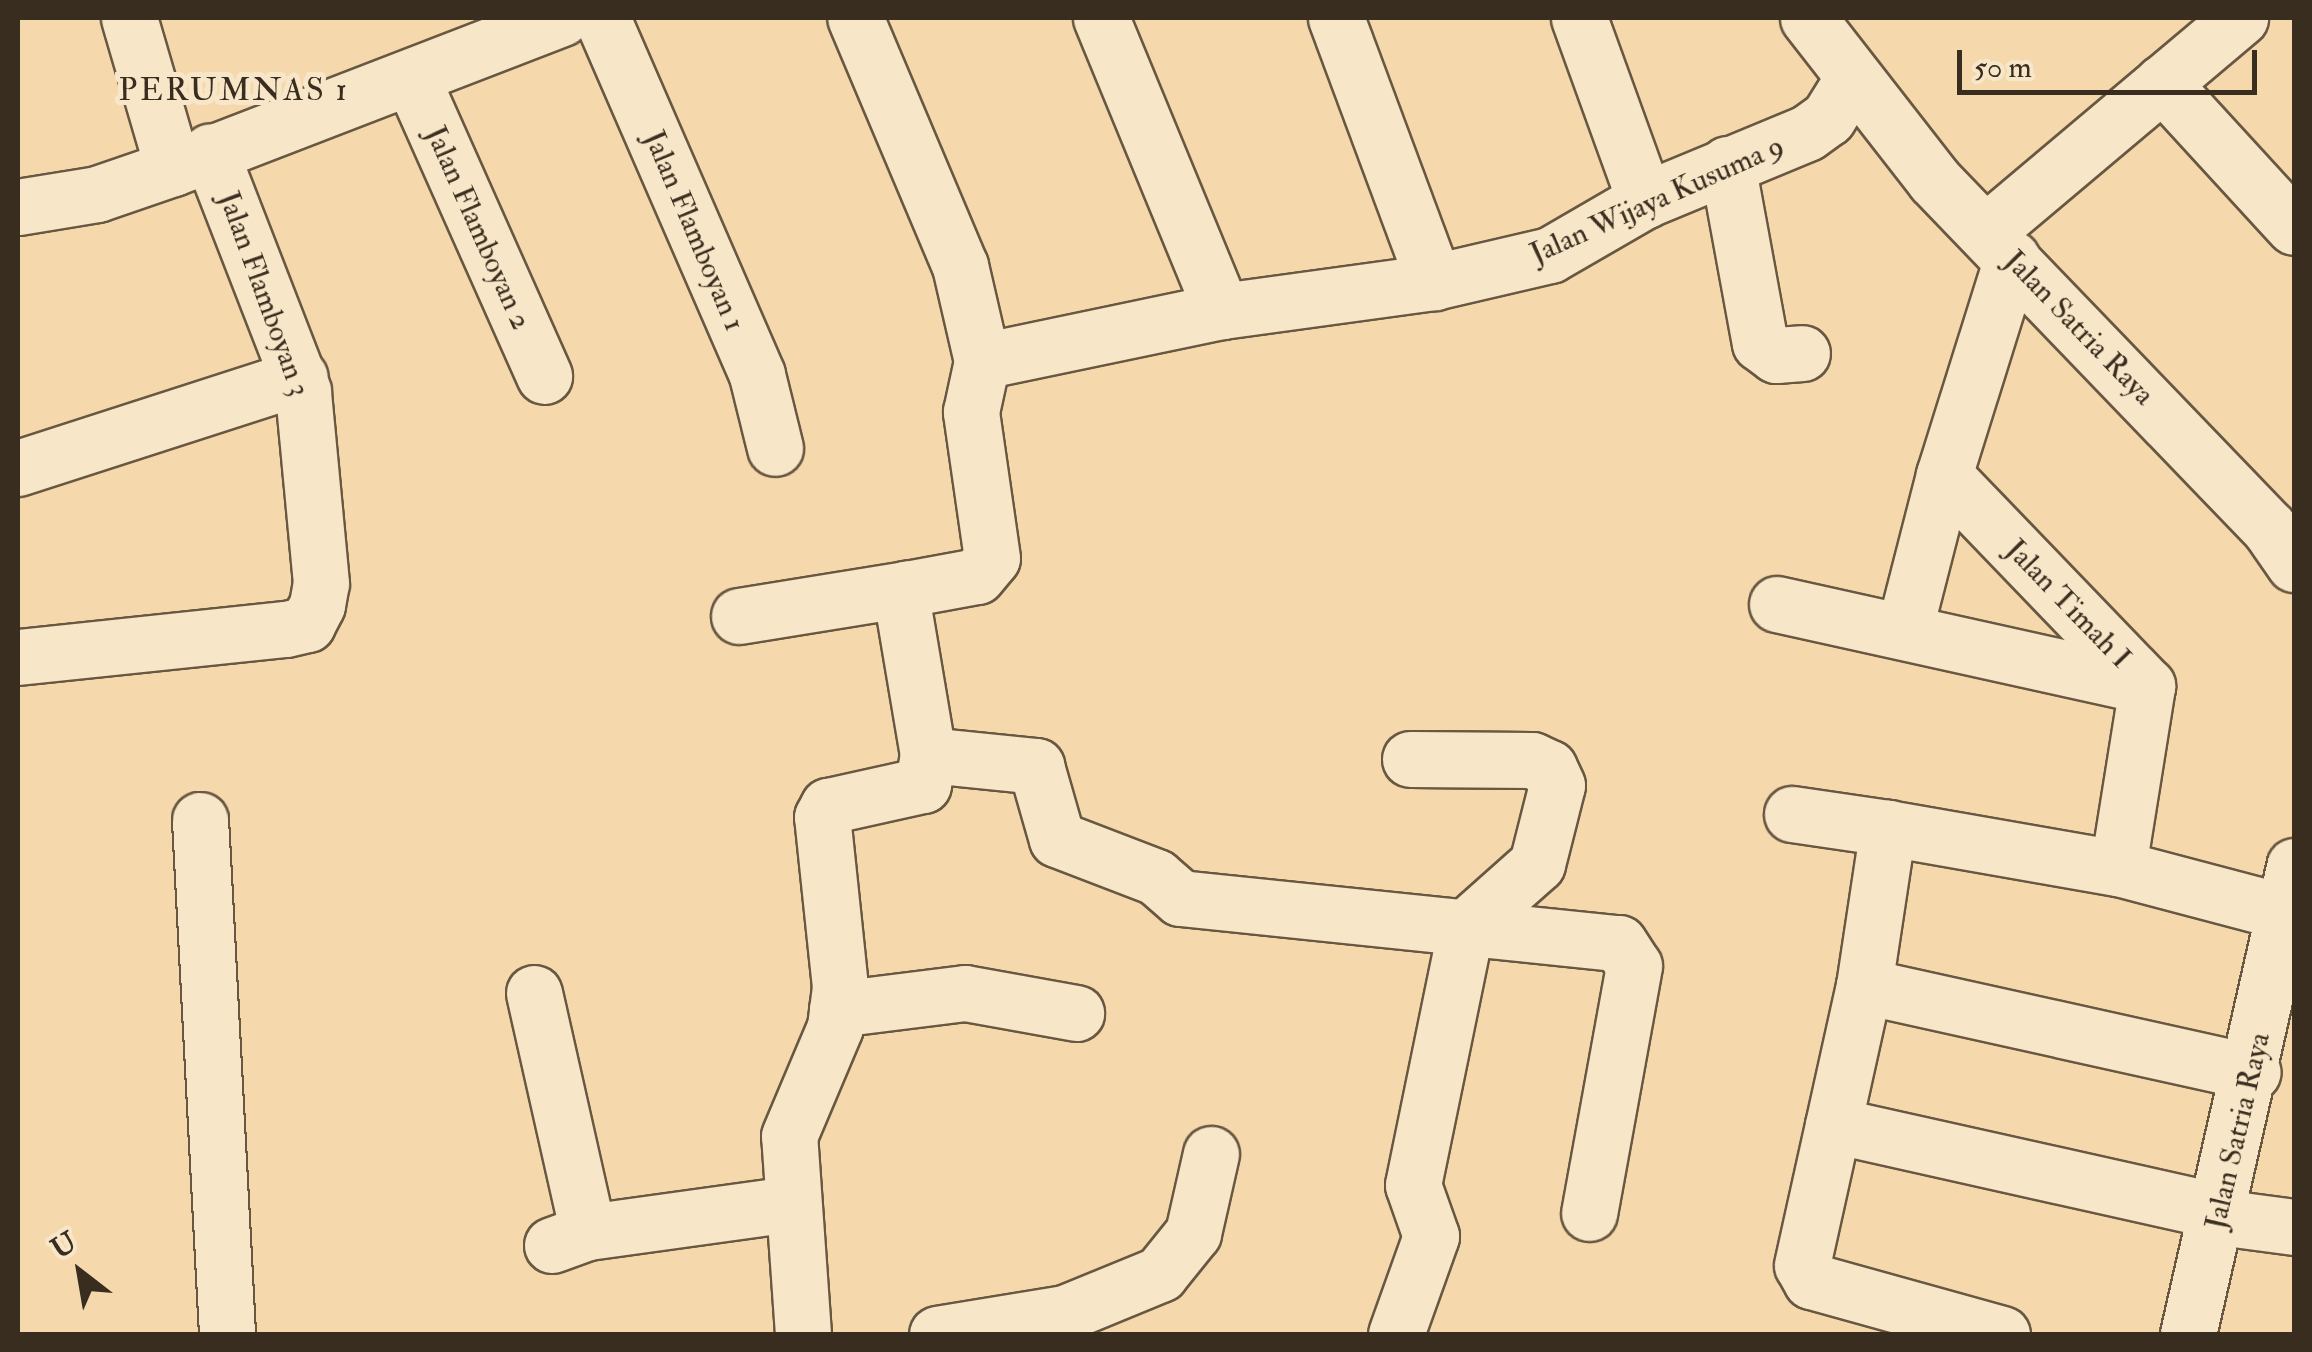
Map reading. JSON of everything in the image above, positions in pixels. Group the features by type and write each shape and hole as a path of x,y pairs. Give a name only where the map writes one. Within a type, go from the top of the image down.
{"street":[{"name":"Jalan Flamboyan 3","path":"18,657 306,624 321,582 300,377 192,159 130,18"},
{"path":"18,207 97,194 412,79 561,18"},
{"name":"Jalan Flamboyan 1","path":"602,18 757,375 775,448"},
{"path":"739,616 977,576 992,558 971,412 982,362 960,266 856,18"},
{"path":"1101,18 1222,311"},
{"path":"1336,18 1434,282"},
{"path":"1578,18 1645,200"},
{"name":"Jalan Satria Raya","path":"1808,18 1934,180 2269,528 2294,564"},
{"path":"1904,632 2000,245 2169,91 2240,18"},
{"name":"Jalan Flamboyan 2","path":"412,79 544,376"},
{"name":"Jalan Wijaya Kusuma 9","path":"982,362 1222,311 1434,282 1550,255 1645,200 1807,132 1828,118 1858,86"},
{"path":"2169,91 2294,227"},
{"path":"1727,164 1760,343 1776,355 1802,353"},
{"path":"18,468 300,377"},
{"name":"Jalan Timah I","path":"1944,475 2147,686 2118,868"},
{"path":"803,1334 790,1204 789,1136 824,1057 840,986 822,817 828,806 923,785 928,755 900,614 906,589"},
{"path":"1777,604 2147,686"},
{"path":"928,755 1036,766 1058,839 1076,852 1117,858 1156,876 1180,898 1619,943 1634,966 1589,1213"},
{"path":"1396,1334 1431,1236 1413,1185 1466,927 1537,864 1556,784 1549,768 1532,760 1410,759"},
{"path":"1792,814 2118,868 2290,889"},
{"path":"200,820 227,1334"},
{"path":"1888,828 1864,986 1802,1246 1811,1281 2002,1334"},
{"name":"Jalan Satria Raya","path":"2188,1334 2253,1072 2284,978 2290,889"},
{"path":"1864,986 2253,1072"},
{"path":"534,993 570,1239 790,1204"},
{"path":"837,1009 966,993 1076,1013"},
{"path":"1833,1125 2204,1208 2218,1217 2294,1228"},
{"path":"937,1334 1065,1313 1160,1274 1193,1233 1210,1154"}],"district":[{"name":"PERUMNAS 1","path":"234,90"}]}
